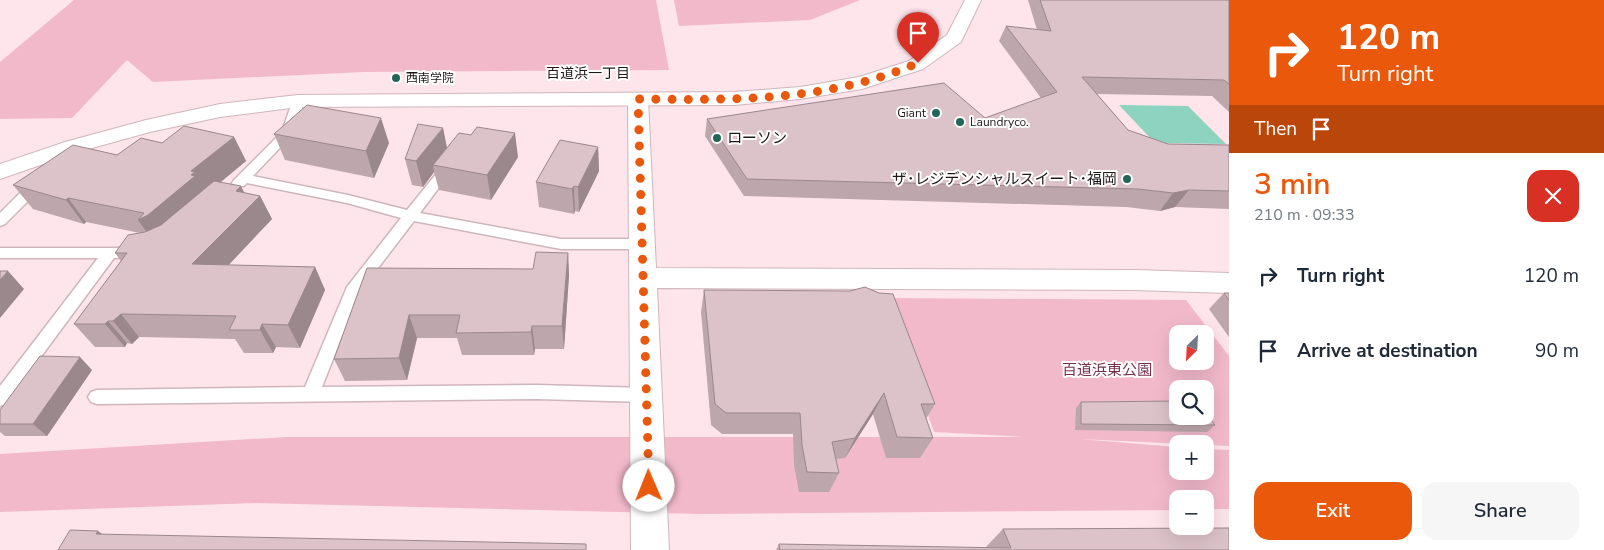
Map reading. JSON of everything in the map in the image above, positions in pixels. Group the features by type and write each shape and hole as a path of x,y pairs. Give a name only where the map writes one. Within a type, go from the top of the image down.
{"street":[{"path":"0,172 83,142 166,120 235,107 298,102 748,99 822,92 859,84 903,70 942,48 966,24 974,0"},
{"path":"638,99 650,550"},
{"path":"643,278 1134,280 1229,283"}],"lane":[{"path":"229,192 288,133 298,102"},
{"path":"311,394 352,291 412,216 458,153"},
{"path":"244,178 348,199 412,216 561,244 642,244"},
{"path":"0,221 26,195"},
{"path":"0,253 151,252"},
{"path":"0,398 110,253"},
{"path":"97,397 538,392 646,395"}],"green space":[{"name":"西南学院","path":"74,0 656,0 669,70 364,72 153,82 127,60 72,118 0,119 0,62"},
{"path":"674,0 860,0 810,20 679,26"},
{"name":"百道浜東公園","path":"887,298 1186,300 1205,325 1169,325 1169,370 1214,370 1214,336 1229,356 1229,446 1214,445 1214,435 1169,435 1169,443 1079,439 1169,446 1169,480 1214,480 1214,449 1229,450 1229,509 1214,509 1214,490 1169,490 1169,510 700,514 256,503 0,512 0,454 287,437 1025,437 934,432"}],"shaded area":[{"path":"1119,105 1188,106 1226,144 1155,143"}],"building":[{"path":"1040,0 1229,0 1229,84 1224,80 1082,77 1128,130 1168,144 1229,145 1229,191 1189,190 1173,193 1138,189 747,179 707,119 944,83 985,118 1057,92 1006,26 1051,31"},
{"path":"307,105 381,118 366,151 274,134"},
{"path":"418,124 443,128 416,161 405,159"},
{"path":"184,126 234,137 191,171 195,172 191,175 195,176 148,215 138,220 144,213 68,198 66,200 13,185 73,145 117,155 141,138 162,143"},
{"path":"477,127 515,133 487,175 433,165 459,133 471,135"},
{"path":"560,140 598,147 578,187 574,186 572,189 536,182"},
{"path":"214,181 241,186 236,191 260,196 192,264 315,267 288,325 262,324 260,330 229,330 236,316 121,314 113,321 108,321 105,324 74,324 127,253 115,253 128,235 145,232 161,225"},
{"path":"536,252 568,253 562,326 532,326 531,332 456,333 460,315 409,315 399,358 334,359 367,268 533,269"},
{"path":"0,271 8,271 0,280"},
{"path":"865,287 879,293 893,294 935,404 921,404 933,438 897,437 884,393 855,438 832,442 839,473 807,472 802,445 800,413 726,413 715,404 704,290 850,291"},
{"path":"1224,293 1229,293 1229,300"},
{"path":"40,356 80,357 33,424 0,424 0,410"},
{"path":"1169,401 1169,425 1081,424 1081,402"},
{"path":"1169,528 1169,535 1214,535 1214,528 1229,528 1229,550 780,550 779,544 1011,548 1003,529"},
{"path":"70,530 98,531 96,534 586,544 586,550 58,550"}],"place":[{"name":"西南学院","path":"396,78"},
{"name":"Giant","path":"936,113"},
{"name":"Laundryco.","path":"960,122"},
{"name":"ローソン","path":"717,138"},
{"name":"ザ･レジデンシャルスイート･福岡","path":"1127,179"}],"district":[{"name":"百道浜一丁目","path":"588,73"}],"route":[{"path":"649,486 638,99 738,100 822,92 859,84 895,73 918,63"}]}
